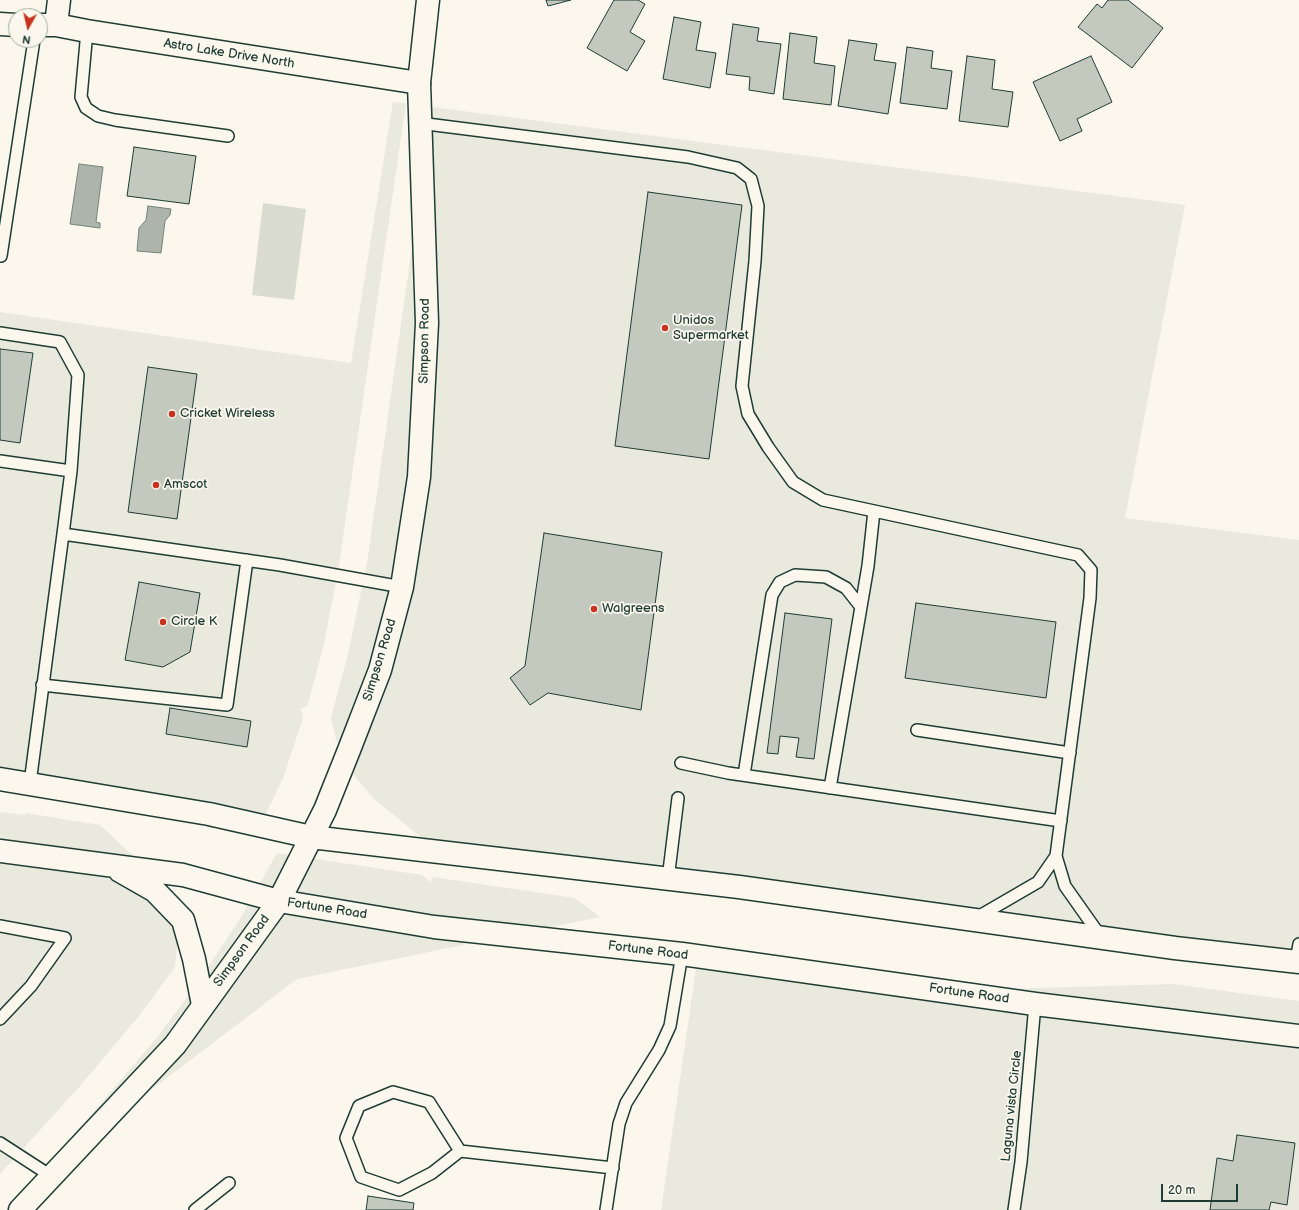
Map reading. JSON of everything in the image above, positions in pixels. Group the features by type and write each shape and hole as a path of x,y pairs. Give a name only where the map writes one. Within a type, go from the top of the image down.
{"main road":[{"path":"48,25 59,0"},
{"name":"Simpson Road","path":"20,1210 175,1045 279,901 325,810 380,670 402,588 419,477 427,323 419,123 419,83 428,0"},
{"name":"Astro Lake Drive North","path":"48,25 419,83"},
{"path":"0,779 209,814 311,837 668,879 1182,949 1298,956"},
{"name":"Fortune Road","path":"0,851 183,874 279,901 434,927 682,954 1035,1004 1299,1036"},
{"path":"112,866 155,891 182,920 194,959 203,1005"}],"lane":[{"path":"87,31 81,97 86,108 98,116 115,120 228,136"},
{"path":"1,256 33,48"},
{"path":"419,123 688,157 737,168 751,179 758,206 755,261 742,386 748,414 768,447 793,482 823,500 1078,555 1091,570 1090,598 1056,856 1065,886 1102,938"},
{"path":"0,333 60,342 78,375 71,471 30,783"},
{"path":"0,461 71,471"},
{"path":"830,788 868,566 874,511"},
{"path":"63,534 280,565 402,588"},
{"path":"42,685 227,705 247,560"},
{"path":"744,775 772,595 780,582 795,575 826,577 846,588 861,607"},
{"path":"917,730 1070,753"},
{"path":"681,763 744,775 1061,821"},
{"path":"668,879 678,798"},
{"path":"974,920 1038,882 1056,856"},
{"path":"0,926 65,938 31,986 0,1019"},
{"path":"606,1210 619,1124 626,1103 659,1050 670,1026 682,954"},
{"name":"Laguna vista Circle","path":"1014,1210 1021,1162 1035,1004"},
{"path":"460,1151 429,1102 393,1092 359,1106 346,1138 362,1176 399,1190 432,1173 460,1151 613,1168"},
{"path":"0,1143 51,1176"},
{"path":"195,1210 229,1183"}],"shaded area":[{"path":"393,102 406,103 338,572 323,648 307,707 301,708 303,718 283,778 263,820 0,779 0,312 351,363"},
{"path":"432,107 1185,205 1125,518 1299,540 1299,971 433,847 374,799 352,773 339,751 331,718 348,654 367,563"},
{"path":"79,164 103,167 96,222 100,223 100,228 70,224"},
{"path":"263,203 306,209 294,300 252,295"},
{"path":"148,206 171,209 170,215 165,221 161,253 137,251 139,228 146,220"},
{"path":"0,812 25,815 26,813 100,825 144,866 161,885 178,938 175,967 139,1016 80,1086 0,1174"},
{"path":"277,853 422,875 430,882 433,877 575,898 600,917 297,979 34,1179 158,1036 194,988 240,919"},
{"path":"698,955 970,990 1173,984 1299,1001 1299,1210 661,1210"}],"building":[{"path":"546,0 571,0 548,6"},
{"path":"614,0 638,0 645,4 630,32 645,41 627,71 587,48"},
{"path":"1108,0 1128,0 1163,28 1132,68 1078,27 1097,4 1102,8"},
{"path":"674,17 701,22 696,50 716,53 710,88 663,79"},
{"path":"733,24 759,28 757,41 781,44 774,94 749,90 750,77 726,74"},
{"path":"790,33 817,37 814,63 835,66 831,105 783,99"},
{"path":"849,40 877,44 874,60 896,63 888,114 838,106"},
{"path":"907,47 933,51 931,68 952,71 947,109 900,103"},
{"path":"967,56 995,60 992,89 1013,92 1008,127 959,121"},
{"path":"1091,56 1112,102 1077,119 1082,131 1060,141 1033,82"},
{"path":"134,147 196,156 189,204 127,196"},
{"path":"648,192 742,205 709,459 615,446"},
{"path":"0,349 33,353 20,443 0,440"},
{"path":"148,367 197,374 177,519 128,512"},
{"name":"Walgreens","path":"544,533 662,552 641,710 548,693 530,705 510,678 525,666"},
{"name":"Circle K","path":"139,582 200,593 190,652 163,667 125,660"},
{"path":"916,603 1056,622 1046,698 905,678"},
{"path":"785,613 832,619 814,759 796,757 799,738 780,736 778,754 767,753"},
{"path":"170,708 251,721 247,747 166,734"},
{"path":"1237,1135 1295,1143 1287,1205 1271,1202 1269,1210 1210,1210 1217,1158 1233,1161"},
{"path":"368,1196 414,1203 413,1210 366,1210"}],"place":[{"name":"Unidos Supermarket","path":"665,328"},
{"name":"Cricket Wireless","path":"172,414"},
{"name":"Amscot","path":"156,485"},
{"name":"Walgreens","path":"594,609"},
{"name":"Circle K","path":"163,622"}]}
